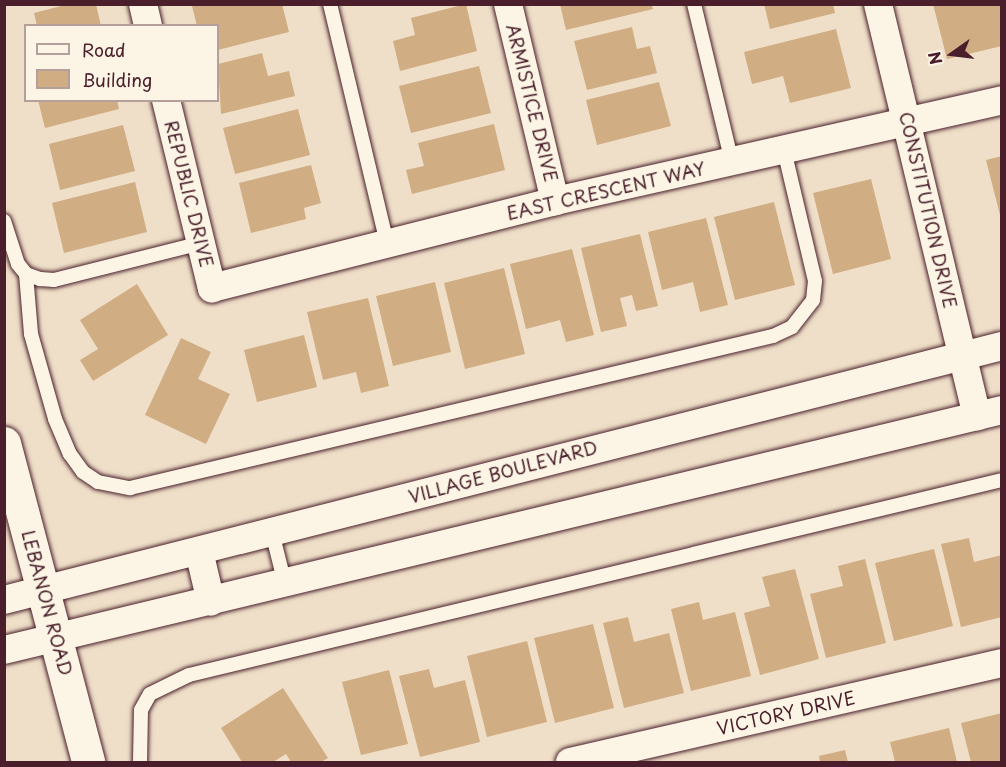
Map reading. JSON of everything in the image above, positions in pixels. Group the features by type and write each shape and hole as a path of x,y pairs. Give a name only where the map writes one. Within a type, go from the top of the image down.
{"main road":[{"name":"LEBANON ROAD","path":"4,443 42,591 58,640 88,762"}],"street":[{"path":"143,4 148,24"},
{"name":"ARMISTICE DRIVE","path":"508,4 555,201"},
{"name":"CONSTITUTION DRIVE","path":"878,4 962,356 989,413"},
{"name":"EAST CRESCENT WAY","path":"212,288 555,201 1002,100"},
{"name":"REPUBLIC DRIVE","path":"166,102 212,288"},
{"name":"VILLAGE BOULEVARD","path":"4,600 1002,346"},
{"path":"4,650 58,640 989,413"},
{"path":"199,551 212,602"},
{"name":"VICTORY DRIVE","path":"570,762 1002,663"}],"lane":[{"path":"330,4 387,243"},
{"path":"694,4 732,162"},
{"path":"4,221 11,250 26,274 31,334 55,419 70,454 83,472 98,482 130,488 762,339 792,327 813,300 815,281 784,150"},
{"path":"26,274 54,280 201,243"},
{"path":"140,762 141,710 150,694 189,675 1002,480"},
{"path":"272,532 285,584"}],"building":[{"path":"69,4 96,4 101,24 37,24 34,13"},
{"path":"199,4 282,4 289,32 219,50 219,24 196,24 192,6"},
{"path":"466,4 477,51 400,71 393,41 415,35 411,18"},
{"path":"560,4 651,4 653,9 566,30"},
{"path":"764,4 833,4 835,13 770,29"},
{"path":"933,4 1002,4 1002,46 947,59"},
{"path":"632,27 637,49 650,46 657,73 587,90 574,41"},
{"path":"836,29 851,88 790,103 783,76 752,84 744,52"},
{"path":"262,53 268,76 289,71 295,96 221,114 219,64"},
{"path":"479,66 491,113 411,133 399,86"},
{"path":"659,82 671,126 597,145 586,100"},
{"path":"38,102 117,102 119,109 45,128"},
{"path":"298,109 310,155 235,174 223,128"},
{"path":"494,124 505,170 412,194 406,170 424,166 418,143"},
{"path":"123,125 135,171 60,190 49,144"},
{"path":"1002,156 1002,219 1001,219 986,160"},
{"path":"311,165 321,203 304,208 306,219 251,233 239,183"},
{"path":"871,179 891,259 833,274 813,193"},
{"path":"135,182 147,232 64,253 52,203"},
{"path":"774,202 795,285 735,300 714,217"},
{"path":"706,218 728,305 700,312 693,282 662,290 648,232"},
{"path":"640,234 658,306 636,311 632,295 620,298 627,326 601,332 581,248"},
{"path":"572,249 594,335 566,342 560,320 526,329 510,264"},
{"path":"504,268 525,354 465,369 444,283"},
{"path":"435,282 451,352 393,366 376,296"},
{"path":"137,284 168,335 93,381 80,360 98,349 80,320"},
{"path":"368,298 389,386 361,393 356,372 323,380 307,312"},
{"path":"304,335 317,387 257,402 244,350"},
{"path":"181,338 211,352 198,379 230,394 206,444 145,415"},
{"path":"969,538 974,562 1002,555 1002,617 961,627 941,544"},
{"path":"934,549 953,626 894,641 875,563"},
{"path":"865,559 886,643 826,658 810,594 843,586 838,566"},
{"path":"795,569 819,659 760,675 744,613 770,606 762,577"},
{"path":"699,602 703,620 735,612 751,676 691,691 671,609"},
{"path":"628,617 634,642 669,633 684,693 624,708 603,623"},
{"path":"593,624 614,708 555,723 534,638"},
{"path":"527,641 547,722 487,737 467,656"},
{"path":"429,669 434,688 465,680 480,742 420,757 399,676"},
{"path":"389,670 408,744 361,755 342,682"},
{"path":"283,688 328,758 321,762 291,762 286,754 273,762 242,762 221,728"},
{"path":"1002,713 1002,762 971,762 961,723"},
{"path":"949,728 957,762 895,762 890,742"},
{"path":"845,750 848,762 820,762 819,756"}]}
